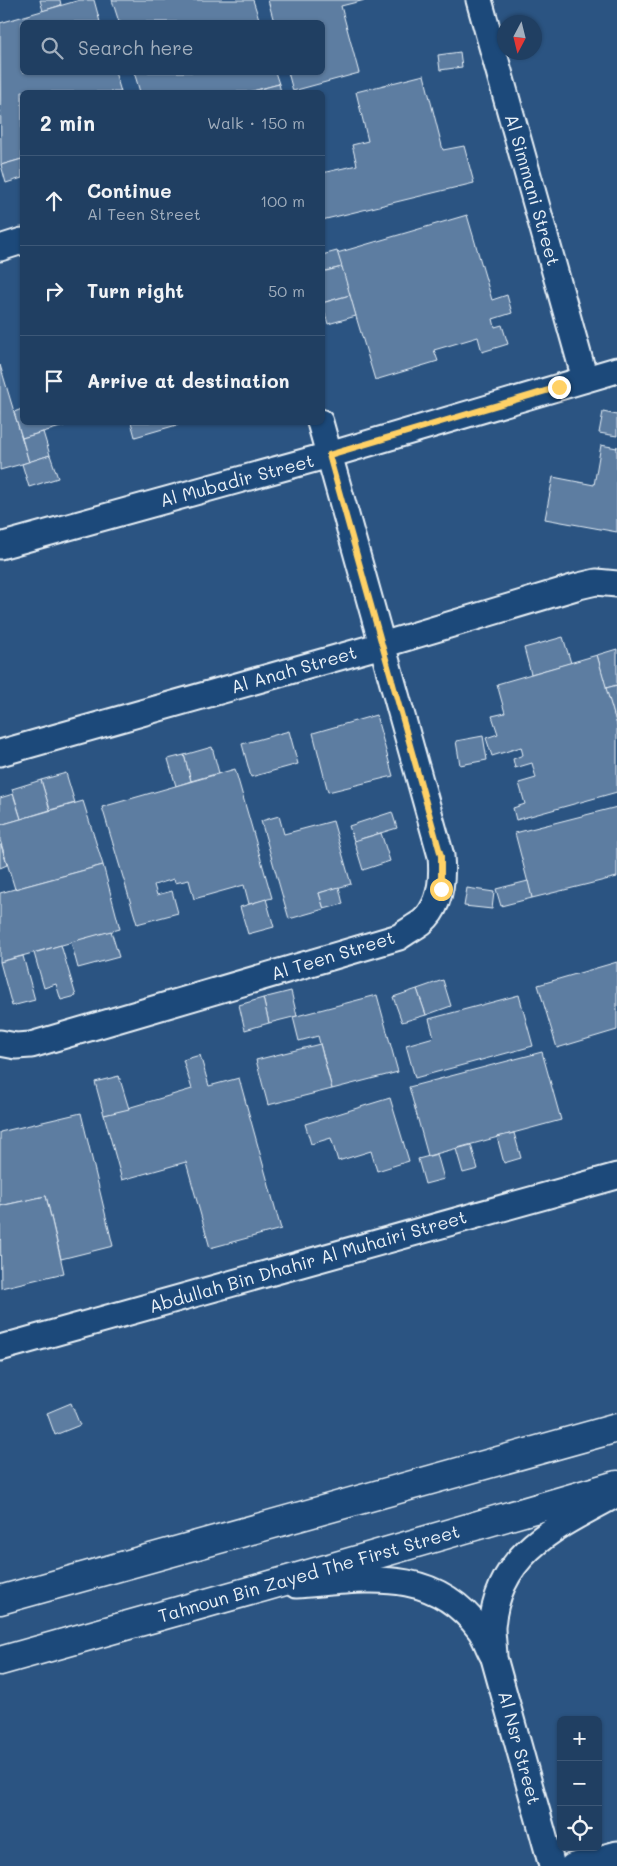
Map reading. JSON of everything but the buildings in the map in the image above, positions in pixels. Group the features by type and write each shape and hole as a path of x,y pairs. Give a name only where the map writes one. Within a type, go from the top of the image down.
{"street":[{"name":"Al Simmani Street","path":"479,0 585,379"},
{"path":"0,248 20,241"},
{"name":"Al Mubadir Street","path":"0,546 329,455 617,370"},
{"name":"Al Teen Street","path":"0,1043 31,1046 399,937 424,920 434,904 441,889 441,856 321,425"},
{"name":"Al Anah Street","path":"0,752 382,645 579,586 596,582 617,584"},
{"name":"Abdullah Bin Dhahir Al Muhairi Street","path":"0,1348 617,1176"},
{"path":"0,1600 617,1428"},
{"name":"Tahnoun Bin Zayed The First Street","path":"0,1661 617,1485"},
{"name":"Al Nsr Street","path":"552,1866 494,1658 492,1628 498,1598 511,1570 530,1546 555,1528 617,1494"},
{"name":"Al Nsr Street","path":"264,1587 372,1579 403,1581 433,1591 459,1608 480,1631 494,1658"},
{"path":"573,1866 617,1854"}],"route":[{"path":"441,889 441,856 329,455 559,387"}]}
